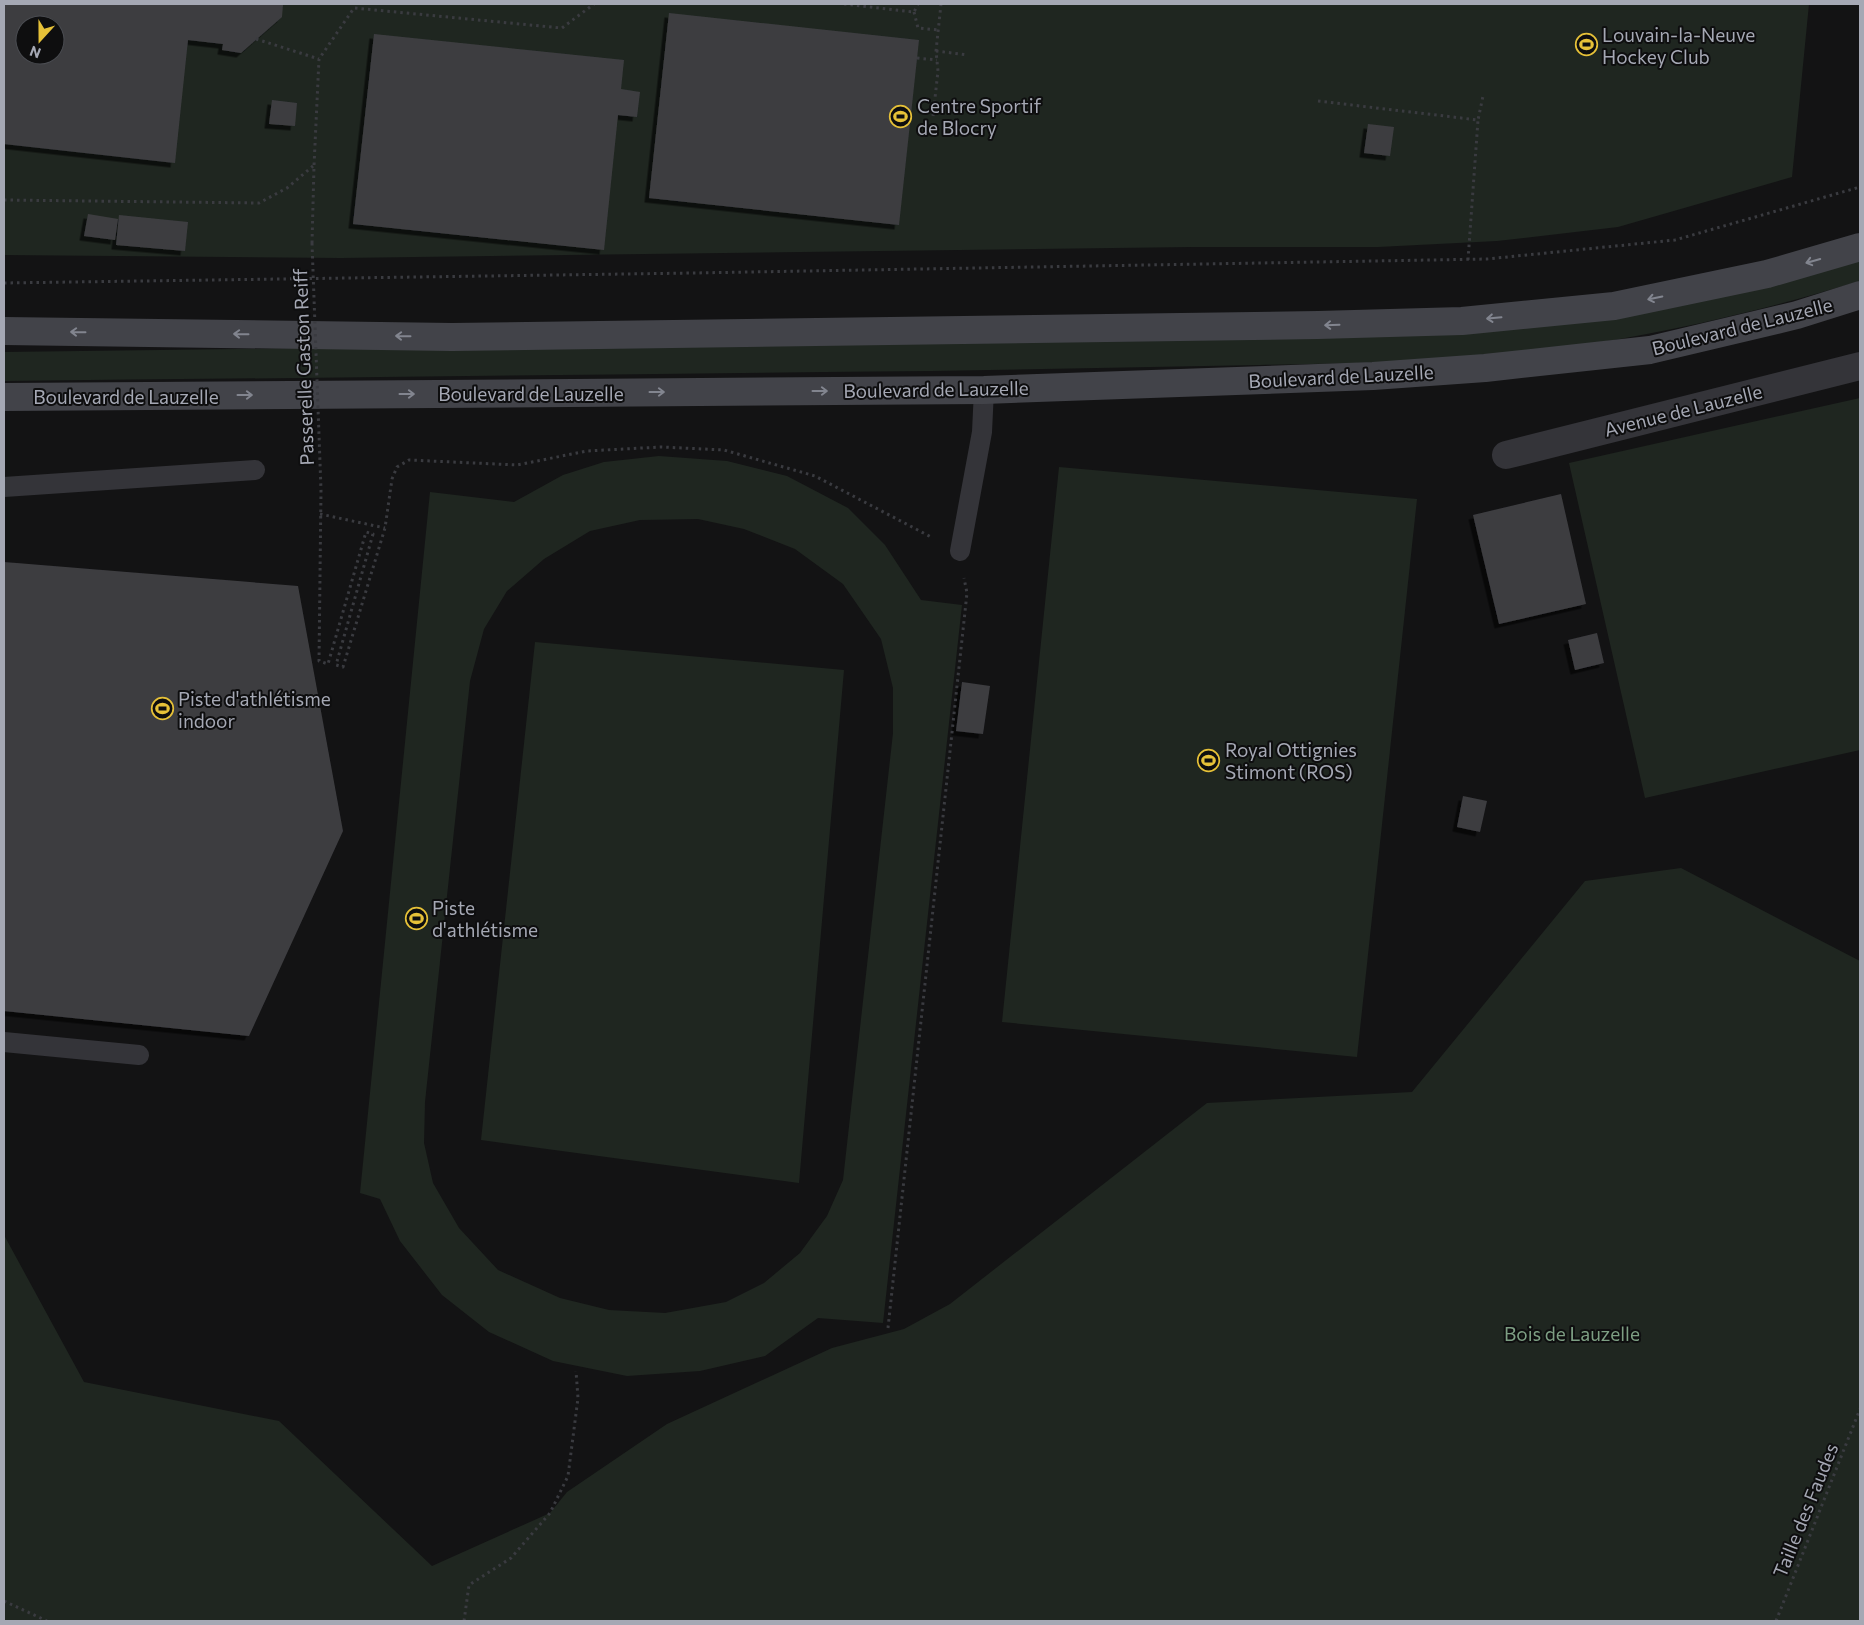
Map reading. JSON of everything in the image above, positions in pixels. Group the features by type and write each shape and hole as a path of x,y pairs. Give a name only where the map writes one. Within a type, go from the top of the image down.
{"main road":[{"path":"4,331 452,337 1318,325 1462,321 1614,306 1767,274 1860,247"},
{"name":"Boulevard de Lauzelle","path":"4,397 984,390 1373,376 1485,368 1650,350 1797,315 1860,294"}],"street":[{"name":"Avenue de Lauzelle","path":"1506,454 1860,366"}],"lane":[{"path":"960,551 982,432 984,390"},
{"path":"4,487 255,470"},
{"path":"4,1042 139,1055"}],"path":[{"path":"256,39 319,59 354,8 562,28 594,4"},
{"path":"844,4 914,12"},
{"path":"918,4 914,12 918,28 938,30"},
{"path":"933,116 938,71 936,50 941,4"},
{"path":"936,50 968,54"},
{"path":"917,58 937,60"},
{"name":"Passerelle Gaston Reiff","path":"319,59 312,243 320,490 319,661 328,664 366,532 373,534 336,665 343,667 385,528"},
{"path":"1468,260 1478,120 1483,96"},
{"path":"1318,101 1478,120"},
{"path":"4,200 259,203 287,188 314,166"},
{"path":"4,282 693,274 1487,260 1675,240 1860,187"},
{"path":"320,514 385,528 392,479 397,467 409,460 517,465 586,451 661,448 724,450 815,476 960,551 967,593 888,1328"},
{"path":"464,1621 470,1585 511,1558 550,1513 568,1476 578,1398 576,1371"},
{"name":"Taille des Faudes","path":"1776,1621 1860,1409"},
{"path":"4,1601 47,1621"}],"green space":[{"name":"Centre Sportif de Blocry","path":"4,4 1809,4 1792,177 1618,227 1497,241 1378,247 1192,247 341,258 4,255"},
{"path":"1860,256 1860,281 1788,302 1642,335 1530,352 1453,359 931,371 4,381 4,352 1395,334"},
{"path":"1860,398 1860,750 1645,798 1569,463"},
{"name":"Piste d'athlétisme","path":"659,456 727,461 787,476 848,508 885,545 921,600 962,605 883,1323 818,1318 765,1356 700,1371 627,1376 553,1361 489,1332 442,1295 400,1241 380,1199 360,1193 430,492 514,502 563,475 604,462","holes":["698,519 744,529 795,549 843,584 881,639 893,688 893,733 843,1180 827,1216 800,1253 764,1283 726,1302 665,1313 609,1310 560,1298 498,1270 459,1228 433,1183 424,1143 425,1102 470,681 484,629 507,591 544,559 590,531 640,520"]},
{"name":"Royal Ottignies Stimont (ROS)","path":"1059,467 1417,499 1357,1057 1002,1022"},
{"path":"535,642 844,670 799,1183 481,1140"},
{"name":"Bois de Lauzelle","path":"1681,868 1860,961 1860,1621 4,1621 4,1235 84,1382 279,1421 432,1566 550,1513 567,1492 667,1424 832,1348 904,1329 950,1304 1207,1103 1412,1092 1585,881"}],"building":[{"path":"4,4 283,4 282,17 241,53 222,50 223,44 188,40 175,163 4,144"},
{"path":"669,13 919,40 899,225 649,198"},
{"path":"374,34 624,60 621,89 640,92 637,117 618,115 604,250 353,224"},
{"path":"272,100 297,103 295,126 269,124"},
{"path":"1368,124 1394,127 1390,156 1364,153"},
{"path":"88,214 118,219 115,240 84,236"},
{"path":"119,215 188,222 185,251 116,245"},
{"path":"1561,494 1586,604 1499,624 1473,515"},
{"name":"Piste d'athlétisme indoor","path":"4,562 298,586 343,831 249,1036 4,1011"},
{"path":"1597,633 1604,663 1575,670 1568,640"},
{"path":"962,682 990,686 983,734 956,731"},
{"path":"1463,796 1487,801 1480,832 1457,827"}],"place":[{"name":"Louvain-la-Neuve Hockey Club","path":"1586,45"},
{"name":"Centre Sportif de Blocry","path":"901,116"},
{"name":"Piste d'athlétisme indoor","path":"162,709"},
{"name":"Royal Ottignies Stimont (ROS)","path":"1209,760"},
{"name":"Piste d'athlétisme","path":"416,918"}]}
